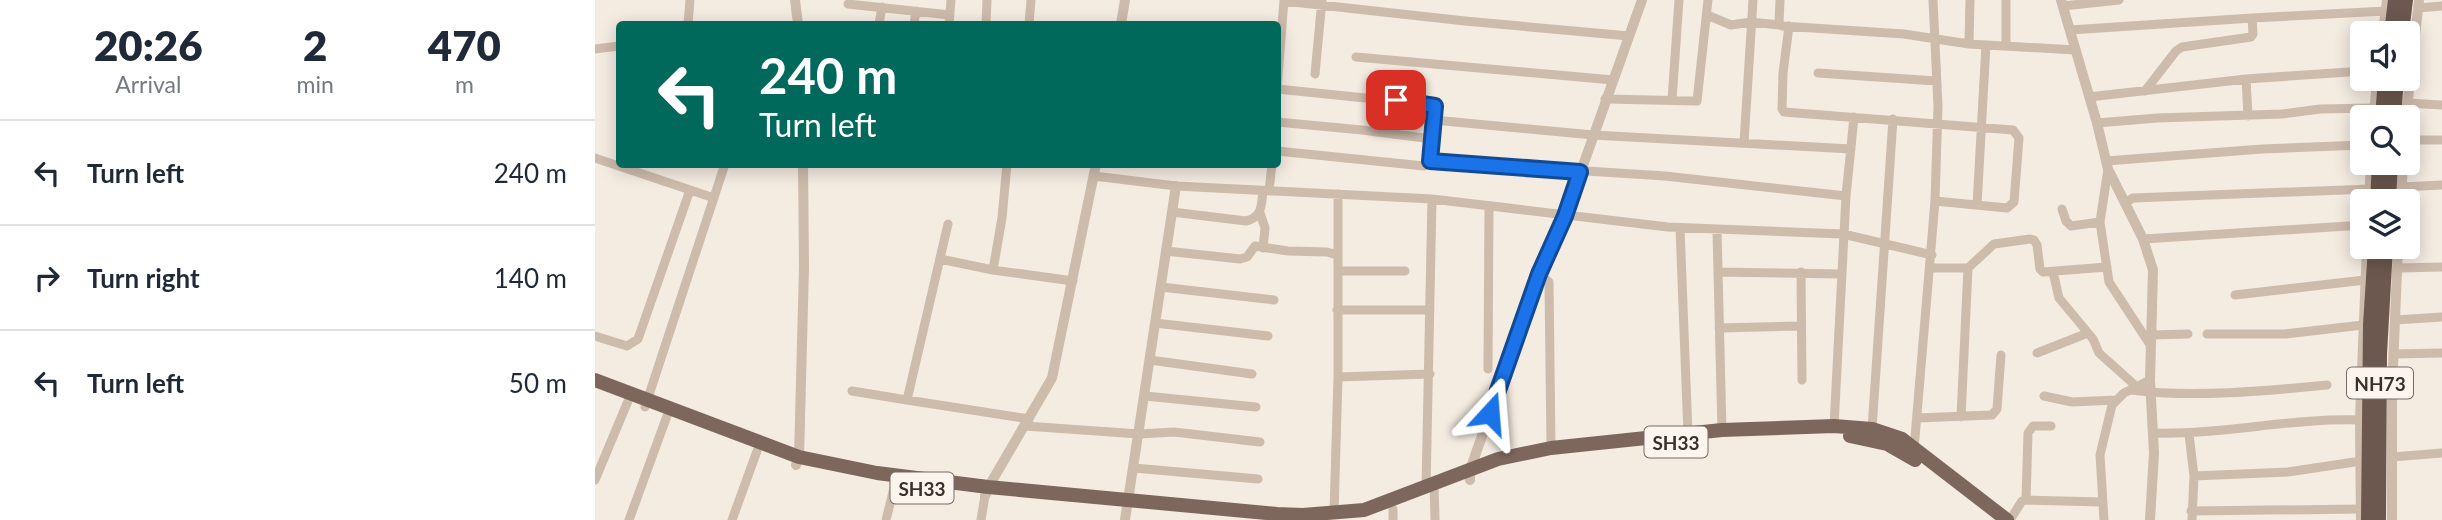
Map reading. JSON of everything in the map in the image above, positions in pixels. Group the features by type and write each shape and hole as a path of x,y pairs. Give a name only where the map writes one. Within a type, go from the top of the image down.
{"highway":[{"path":"2407,21 2415,3"},
{"name":"NH73","path":"2363,516 2366,351 2375,259"},
{"name":"NH73","path":"2379,520 2386,378 2374,280 2382,259"}],"main road":[{"name":"SH33","path":"595,380 646,403 761,444 798,461 987,492"},
{"name":"SH33","path":"595,390 628,401 646,403 667,416 757,451 895,484 1126,509 1264,520"},
{"name":"SH33","path":"1470,475 1498,459 1551,448 1722,430 1833,426 1871,429 1902,439 2009,520"},
{"name":"SH33","path":"1340,516 1470,475 1581,452 1689,441 1837,434 1863,437 1887,444 1908,455 1990,520"},
{"name":"SH33","path":"1126,509 1364,517 1393,514 1431,489"}],"street":[{"path":"688,21 690,0"},
{"path":"795,0 798,21"},
{"path":"848,4 916,11 950,20 951,0"},
{"path":"986,21 987,0"},
{"path":"1028,21 1031,0"},
{"path":"1122,21 1125,0"},
{"path":"1281,38 1284,0 1629,36"},
{"path":"1470,475 1539,274 1565,216 1642,0"},
{"path":"1672,100 1679,0"},
{"path":"1605,99 1693,102 1699,98 1708,0"},
{"path":"1744,143 1753,0"},
{"path":"1780,0 1785,25 1784,112 2013,130 2019,138 2014,202 2007,208 1935,201"},
{"path":"1915,449 1935,201 1937,126 1933,0"},
{"path":"1969,44 1970,0"},
{"path":"2006,0 2006,46"},
{"path":"2119,0 2062,3 2107,165 2143,239 2153,270 2150,380 2154,453 2150,520"},
{"path":"1315,74 1322,3"},
{"path":"2412,21 2415,3 2442,6"},
{"path":"2070,30 2252,18 2389,4"},
{"path":"880,21 882,7"},
{"path":"914,21 916,11"},
{"path":"1707,15 1731,25 1751,22 1904,34 1934,41 2076,50"},
{"path":"2145,91 2176,51 2188,45 2251,37 2252,18"},
{"path":"1977,205 1986,45"},
{"path":"595,49 616,46"},
{"path":"1356,57 1613,80"},
{"path":"2089,97 2246,79 2350,72"},
{"path":"1818,73 1936,81"},
{"path":"2246,79 2248,116"},
{"path":"1281,89 1435,106 1430,164 1424,166 1281,151"},
{"path":"2406,91 2407,103 2442,105"},
{"path":"2097,123 2157,118 2248,116 2319,109 2350,112"},
{"path":"1833,426 1843,234 1854,117"},
{"path":"1434,120 1593,135 1851,149"},
{"path":"1871,429 1893,120"},
{"path":"1281,122 1432,139"},
{"path":"2420,140 2442,140"},
{"path":"2107,165 2262,149 2350,146"},
{"path":"595,158 616,165"},
{"path":"1430,161 1665,176 1846,196"},
{"path":"2107,165 2100,222 2110,285 2151,340"},
{"path":"625,168 714,198"},
{"path":"646,403 724,168"},
{"path":"798,461 804,281 803,168"},
{"path":"993,270 1007,168"},
{"path":"1172,212 1246,221 1257,217 1271,168"},
{"path":"981,520 987,492 1052,378 1095,170 1176,186 1432,200 1717,231 1843,234 1932,255"},
{"path":"2402,175 2401,187 2442,185"},
{"path":"1126,509 1176,186"},
{"path":"595,336 627,346 638,339 690,190"},
{"path":"1338,194 1336,255 1340,516"},
{"path":"2126,202 2133,198 2170,196 2350,195"},
{"path":"1432,200 1431,489 1435,520"},
{"path":"1488,369 1489,206"},
{"path":"2062,209 2071,226 2100,222"},
{"path":"1260,213 1265,228 1263,247"},
{"path":"907,400 948,224"},
{"path":"2143,239 2350,226"},
{"path":"1680,228 1688,434"},
{"path":"1717,231 1722,430"},
{"path":"1931,268 1968,268 1994,244 2030,239 2037,245 2040,269 2046,273 2107,267"},
{"path":"1167,251 1240,259 1250,255 1253,247 1327,252 1336,255"},
{"path":"940,259 993,270 1073,281"},
{"path":"2366,351 2363,325 2374,280 2370,259"},
{"path":"2392,520 2392,457 2386,378 2393,354 2397,259"},
{"path":"2397,268 2442,267"},
{"path":"1961,417 1968,268"},
{"path":"1338,271 1405,271"},
{"path":"1718,272 1841,274"},
{"path":"1801,272 1802,380"},
{"path":"2053,272 2059,298 2088,333 2102,358 2134,388 2151,392 2268,391 2327,384"},
{"path":"1539,274 1549,282 1551,448"},
{"path":"2235,295 2374,280"},
{"path":"1161,287 1274,300"},
{"path":"1337,310 1430,310"},
{"path":"2395,320 2442,317"},
{"path":"1155,323 1269,336"},
{"path":"2207,334 2285,334 2363,325"},
{"path":"1719,328 1801,326"},
{"path":"2037,353 2088,333"},
{"path":"2151,340 2189,334"},
{"path":"2393,354 2442,353"},
{"path":"1917,418 1988,416 1996,412 2001,355"},
{"path":"1150,360 1252,374"},
{"path":"1338,377 1430,374"},
{"path":"2104,520 2100,455 2112,405 2134,388 2150,380"},
{"path":"852,391 1027,422 1139,434 1174,432 1260,442"},
{"path":"1145,396 1256,407"},
{"path":"2044,397 2073,402 2116,400"},
{"path":"595,480 628,401"},
{"path":"629,520 667,416"},
{"path":"2153,433 2189,434 2304,421 2364,420 2361,461 2363,516 2191,515 2194,476 2189,434"},
{"path":"2026,500 2028,433 2032,426 2051,426"},
{"path":"732,520 757,451"},
{"path":"2392,457 2442,453"},
{"path":"2194,476 2288,472 2361,461"},
{"path":"1133,468 1258,479"},
{"path":"886,520 895,484"},
{"path":"2009,520 2022,501 2026,500 2103,502"}],"route":[{"path":"1396,100 1435,106 1430,161 1545,167 1580,172 1565,216 1539,274 1490,413"}]}
